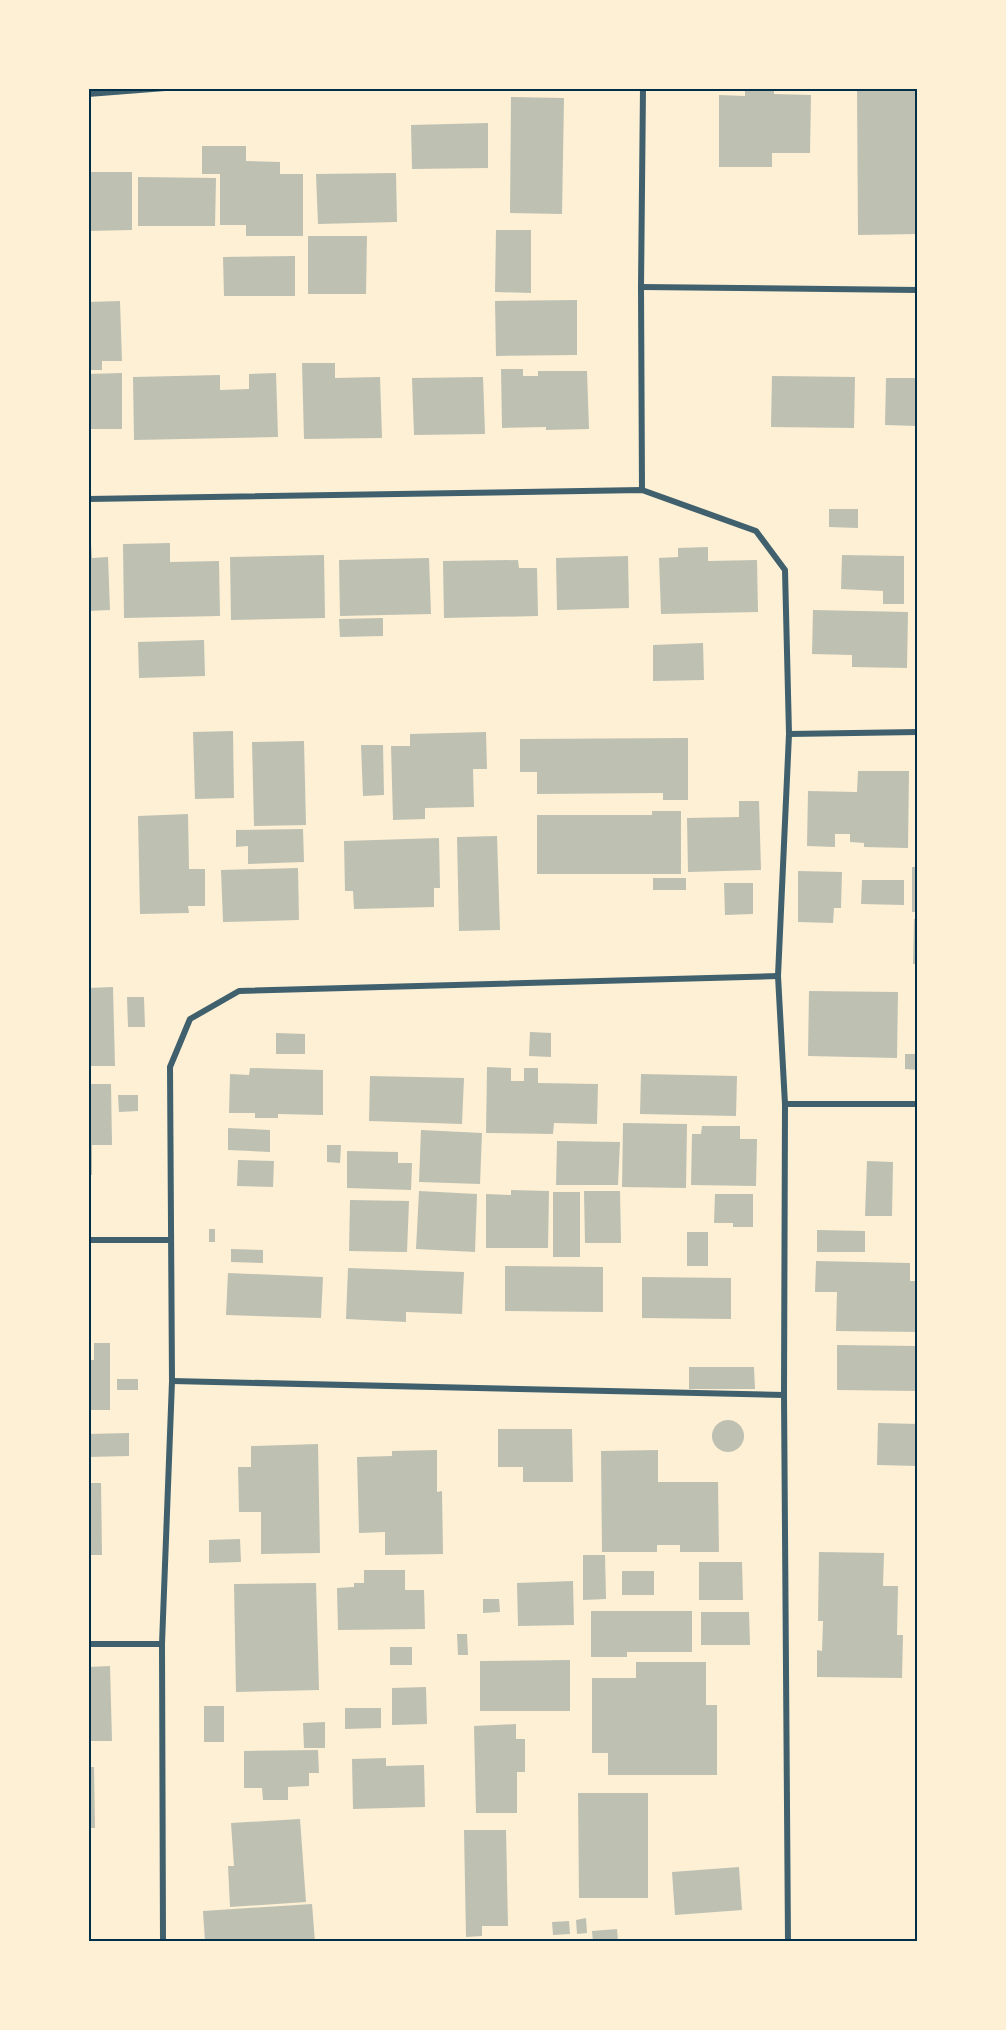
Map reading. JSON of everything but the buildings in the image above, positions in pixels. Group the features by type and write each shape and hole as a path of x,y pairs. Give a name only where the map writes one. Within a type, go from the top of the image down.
{"street":[{"path":"88,94 165,88"},
{"path":"642,490 643,88"},
{"path":"641,287 918,290"},
{"path":"88,499 642,490 756,531 786,570 789,734 778,976 785,1104 784,1395 788,1941"},
{"path":"789,734 918,732"},
{"path":"163,1941 162,1644 171,1381 170,1067 190,1019 239,991 778,976"},
{"path":"785,1104 918,1104"},
{"path":"88,1240 170,1240"},
{"path":"171,1381 784,1395"},
{"path":"88,1644 162,1644"}]}
